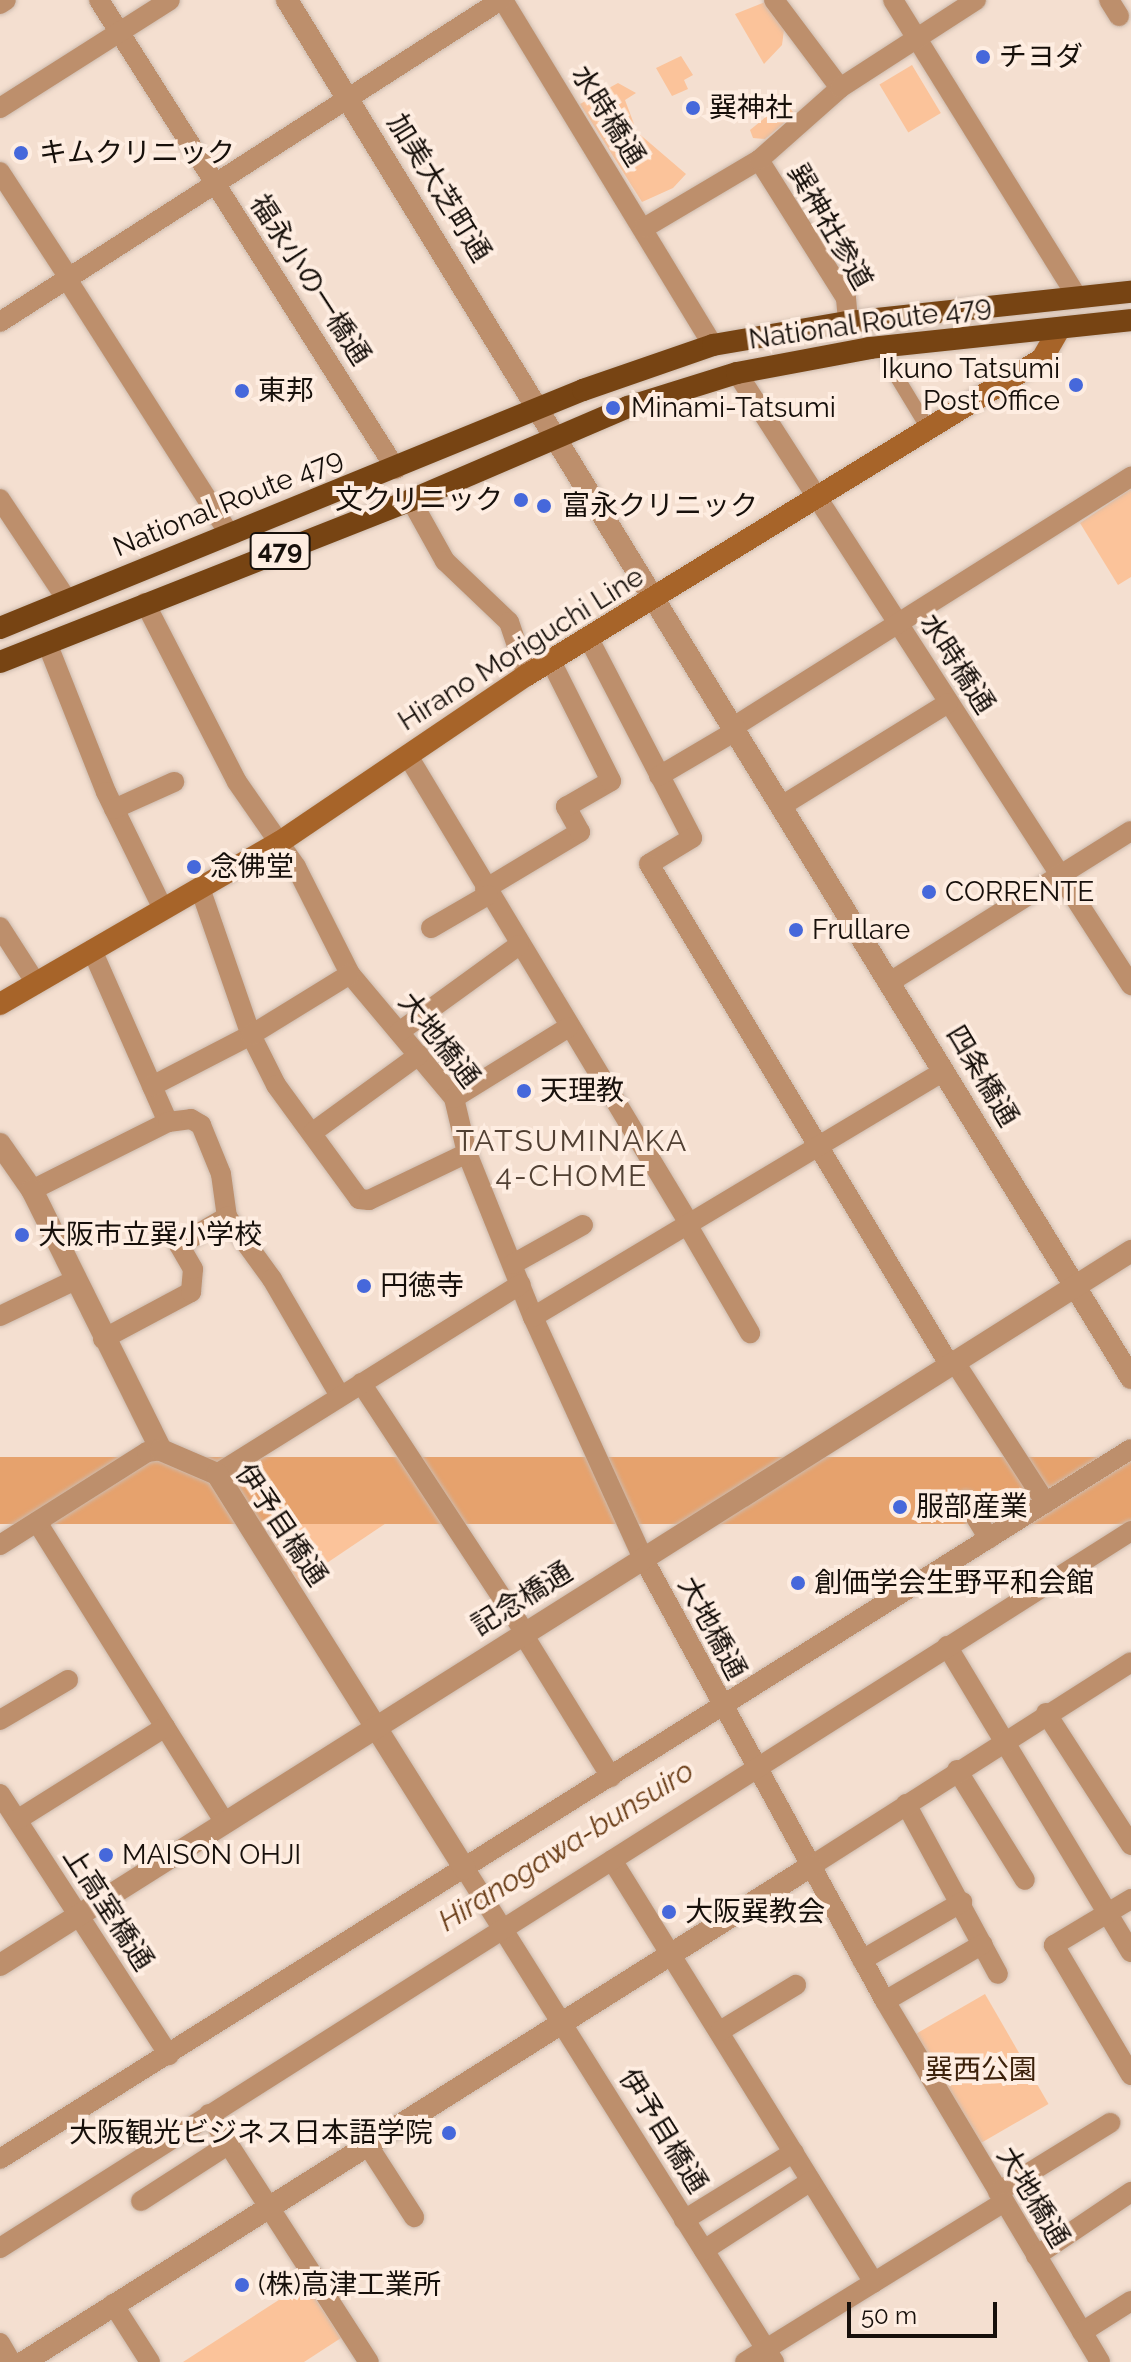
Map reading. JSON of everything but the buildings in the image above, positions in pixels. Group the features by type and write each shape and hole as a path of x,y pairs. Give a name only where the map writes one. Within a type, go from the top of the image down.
{"highway":[{"name":"National Route 479","path":"0,628 541,408 713,345 848,322 1131,292"},
{"name":"National Route 479","path":"0,662 411,500 628,407 737,373 887,346 1131,320"}],"main road":[{"name":"Hirano Moriguchi Line","path":"0,1004 280,842 527,675 819,500 1042,359 1059,329"}],"street":[{"path":"0,4 6,0"},
{"name":"福永小の一橋通","path":"99,0 396,469"},
{"path":"0,108 170,0"},
{"name":"加美大芝町通","path":"287,0 541,408"},
{"path":"0,322 502,0"},
{"name":"水時橋通","path":"502,0 713,345"},
{"path":"774,0 840,88"},
{"path":"893,0 1078,298"},
{"path":"644,228 759,160 840,88 976,0"},
{"name":"巽神社参道","path":"759,160 846,298 848,322"},
{"path":"0,172 229,533"},
{"path":"887,346 889,364 929,430"},
{"name":"水時橋通","path":"737,373 1131,985"},
{"path":"541,408 736,728"},
{"path":"659,776 1131,477"},
{"path":"0,499 67,600"},
{"path":"411,500 445,561 509,622 527,675"},
{"name":"大地橋通","path":"145,603 237,782 280,842 350,974 454,1098 467,1153 533,1317 643,1558 885,2001 1100,2362"},
{"path":"589,639 692,838 649,864 816,1147 952,1363 1046,1503"},
{"path":"47,643 114,809 163,909"},
{"path":"431,928 580,832 566,807 611,781 551,661"},
{"path":"783,805 948,703"},
{"name":"四条橋通","path":"736,728 1131,1378"},
{"path":"408,756 750,1333"},
{"path":"114,809 174,782"},
{"path":"890,982 1131,831"},
{"path":"200,888 251,1035 276,1085 359,1199 369,1200 467,1153"},
{"path":"0,927 36,983"},
{"path":"399,1032 519,945"},
{"path":"92,950 168,1122"},
{"path":"152,1086 251,1035 350,974"},
{"path":"454,1098 569,1027"},
{"path":"313,1132 419,1055"},
{"path":"533,1317 944,1071"},
{"path":"32,1190 168,1122 191,1119 201,1125 221,1174 227,1217 272,1279 340,1396"},
{"path":"0,1144 32,1190 103,1339 161,1450 147,1452 0,1545"},
{"path":"103,1339 191,1292 193,1269 179,1245 227,1217"},
{"path":"513,1264 583,1225"},
{"name":"記念橋通","path":"0,1965 1131,1251"},
{"path":"0,1316 75,1280"},
{"path":"217,1474 521,1284"},
{"path":"361,1383 524,1634 611,1777"},
{"path":"0,2159 723,1708 1131,1449"},
{"name":"伊予目橋通","path":"161,1450 217,1474 770,2356"},
{"path":"966,1501 989,1539"},
{"path":"37,1522 225,1823"},
{"path":"0,2248 1131,1531"},
{"path":"947,1646 1131,1952"},
{"path":"24,2362 811,1866 1004,1739 1131,1662"},
{"path":"0,1720 68,1680"},
{"path":"1046,1713 1131,1845"},
{"path":"17,1820 165,1727"},
{"path":"957,1770 1025,1880"},
{"name":"上高室橋通","path":"0,1794 169,2055"},
{"path":"906,1804 962,1902 998,1974"},
{"path":"612,1860 672,1952 874,2282"},
{"path":"1131,1899 1054,1945 1131,2075"},
{"path":"862,1960 962,1902"},
{"path":"885,2001 983,1944"},
{"path":"720,2031 796,1985"},
{"path":"209,2114 369,2362"},
{"path":"745,2362 770,2356 1110,2123"},
{"path":"141,2201 229,2144"},
{"path":"367,2144 414,2217"},
{"path":"684,2220 794,2152"},
{"path":"704,2250 811,2181"},
{"path":"1036,2256 1131,2192"},
{"path":"1082,2332 1131,2301"},
{"path":"113,2304 150,2362"},
{"path":"0,2343 11,2362"}],"green space":[{"path":"765,2 784,30 782,45 764,64 735,14"},
{"path":"681,56 693,75 684,80 688,89 672,96 656,68"},
{"path":"912,65 941,113 908,133 879,85"},
{"path":"618,83 636,93 625,100 637,132 686,174 673,188 642,202 580,104"},
{"path":"784,102 795,114 765,139 753,138 750,130"},
{"path":"1131,489 1131,577 1118,585 1080,523"},
{"path":"400,1457 426,1496 299,1582 272,1543"},
{"name":"巽西公園","path":"985,1994 1048,2104 976,2146 912,2036"},
{"path":"305,2283 341,2338 304,2362 183,2362"}],"water":[{"path":"0,1457 1131,1457 1131,1524 0,1524"}],"place":[{"name":"チヨダ","path":"983,57"},
{"name":"巽神社","path":"693,108"},
{"name":"キムクリニック","path":"21,153"},
{"name":"Ikuno Tatsumi Post Office","path":"1076,385"},
{"name":"東邦","path":"242,391"},
{"name":"Minami-Tatsumi","path":"613,408"},
{"name":"文クリニック","path":"521,500"},
{"name":"富永クリニック","path":"544,506"},
{"name":"念佛堂","path":"194,867"},
{"name":"CORRENTE","path":"929,892"},
{"name":"Frullare","path":"796,930"},
{"name":"天理教","path":"524,1091"},
{"name":"大阪市立巽小学校","path":"22,1235"},
{"name":"円徳寺","path":"364,1286"},
{"name":"服部産業","path":"900,1507"},
{"name":"創価学会生野平和会館","path":"798,1583"},
{"name":"MAISON OHJI","path":"106,1855"},
{"name":"大阪巽教会","path":"669,1912"},
{"name":"大阪観光ビジネス日本語学院","path":"449,2133"},
{"name":"(株)高津工業所","path":"242,2285"}],"district":[{"name":"TATSUMINAKA 4-CHOME","path":"572,1158"}],"water label":[{"name":"Hiranogawa-bunsuiro","path":"566,1846"}]}
